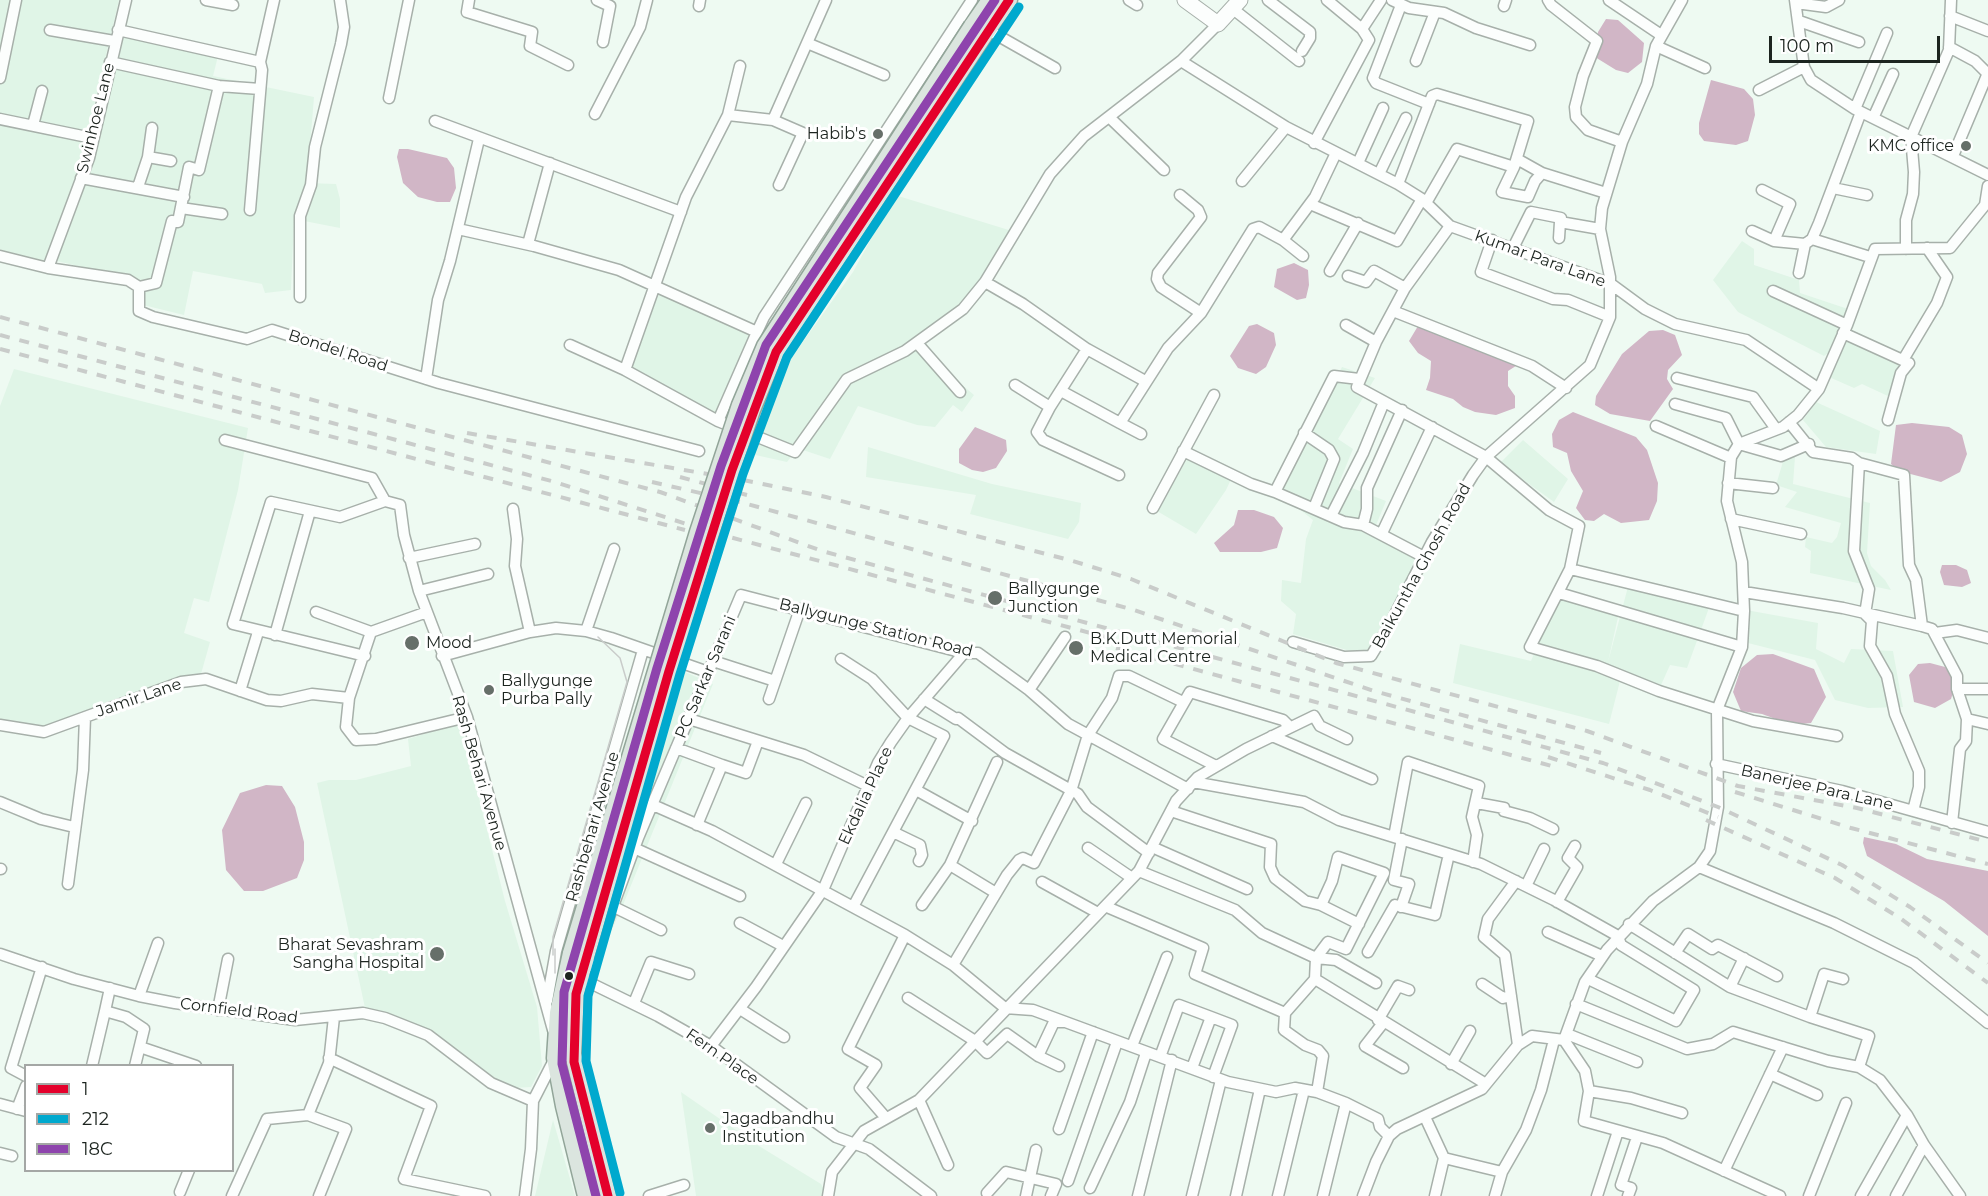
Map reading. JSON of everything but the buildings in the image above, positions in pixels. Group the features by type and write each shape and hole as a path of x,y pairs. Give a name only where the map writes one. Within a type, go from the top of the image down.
{"main road":[{"path":"608,1196 574,1058 573,1030 578,955 752,410 776,352 982,30 1009,0"},
{"path":"1185,0 1218,24 1236,5"},
{"path":"982,30 983,2"},
{"name":"Rash Behari Avenue","path":"577,976 558,1013 556,1050 564,1106 586,1196"}],"street":[{"path":"0,78 2,57 16,0"},
{"name":"Swinhoe Lane","path":"48,268 81,178 126,0"},
{"path":"206,0 233,5"},
{"path":"250,210 260,89 260,62 274,0"},
{"path":"300,297 300,216 311,185 315,147 341,44 344,27 340,0"},
{"path":"389,98 409,0"},
{"path":"469,0 467,12 532,32 530,46 568,65"},
{"path":"597,0 610,6 603,42"},
{"path":"595,114 640,27 647,0"},
{"path":"773,120 826,0"},
{"path":"1236,5 1300,56 1311,38 1310,32 1268,0"},
{"path":"1314,143 1369,40 1362,29 1327,0"},
{"path":"1362,29 1381,0"},
{"path":"1548,0 1551,5 1596,38 1580,86 1575,107 1576,117 1588,130 1622,142"},
{"path":"1609,0 1661,35"},
{"name":"Baikuntha Ghosh Road","path":"1293,642 1344,657 1371,656 1424,557 1486,457 1590,365 1610,317 1611,284 1600,229 1606,193 1622,142 1647,84 1656,46 1682,0"},
{"path":"1839,0 1826,7 1796,1 1804,67 1810,80 1858,110 1988,175"},
{"path":"1905,249 1906,220 1913,194 1911,137 1949,47 1951,0"},
{"path":"718,421 764,317 983,2"},
{"path":"1430,104 1374,81 1373,74 1397,3 1435,12 1512,41 1530,45"},
{"path":"1416,61 1435,12"},
{"path":"1950,16 1988,31"},
{"path":"1799,21 1859,42"},
{"path":"570,345 625,370 718,421 795,452 847,379 905,351 963,309 985,282 1050,174 1084,136 1181,62 1218,24"},
{"path":"50,30 114,41"},
{"path":"118,30 260,62"},
{"path":"982,30 1055,68"},
{"path":"1799,273 1808,241 1833,188 1858,110 1887,33"},
{"path":"807,43 884,75"},
{"path":"1656,46 1705,68"},
{"path":"1949,47 1975,61 1988,74 1953,156"},
{"path":"110,62 219,86 260,89"},
{"name":"Kumar Para Lane","path":"1181,62 1314,143 1398,184 1424,201 1450,225 1611,284 1644,309 1675,324 1746,340 1819,389"},
{"path":"625,370 681,212 728,115 740,66"},
{"path":"1759,90 1804,67"},
{"path":"1874,117 1893,74"},
{"path":"0,256 48,268 128,280 139,287 156,284 172,221 178,222 189,167 199,170 219,86"},
{"path":"33,125 42,91"},
{"path":"1398,184 1432,96 1437,94 1527,119 1516,163 1502,192 1528,197"},
{"path":"1358,163 1383,108"},
{"path":"728,115 773,120 803,133 779,184"},
{"path":"1109,117 1164,170"},
{"path":"1379,174 1406,118"},
{"path":"0,119 92,138"},
{"path":"435,121 681,212"},
{"path":"1242,181 1286,127"},
{"path":"138,187 148,157 152,128"},
{"path":"426,379 438,300 458,229 479,139"},
{"path":"1310,204 1358,223 1397,242 1457,149 1516,163 1542,174 1606,193"},
{"path":"1283,240 1310,204 1336,153"},
{"path":"148,157 171,161"},
{"path":"528,244 550,163"},
{"path":"1513,248 1531,212 1528,197 1535,181 1542,174"},
{"path":"81,178 118,186 138,187 222,214"},
{"path":"1495,1196 1502,1172 1526,1130 1576,1004 1602,956 1629,924 1653,901 1699,867 1710,851 1716,830 1717,710 1742,647 1744,611 1742,562 1727,501 1731,458 1739,444 1789,422 1804,409 1819,389 1845,329 1870,257 1875,249 1950,248 1987,207 1988,186"},
{"path":"1833,188 1867,195"},
{"path":"1762,190 1790,204 1774,241"},
{"path":"1180,195 1198,210 1201,217 1158,273 1156,279 1161,287 1201,313"},
{"path":"1531,212 1561,218 1559,238"},
{"path":"1560,222 1600,229"},
{"path":"1330,270 1358,223"},
{"path":"1450,225 1405,288 1376,342 1359,379 1358,389 1402,410 1486,457 1549,510 1579,526 1570,569 1530,647 1604,668 1659,691 1763,724 1837,736"},
{"path":"1120,423 1168,348 1201,313 1253,229 1259,226 1283,240 1303,256"},
{"path":"458,229 528,244 619,270 656,284 757,332"},
{"path":"1752,231 1774,241 1808,241 1870,257"},
{"path":"1492,240 1481,272 1553,299 1568,300 1610,317"},
{"path":"1903,360 1937,303 1947,277 1926,248"},
{"path":"1348,276 1366,282 1374,271 1405,288"},
{"path":"985,282 1023,304 1087,349 1145,381"},
{"name":"Bondel Road","path":"139,287 139,311 153,317 247,339 272,330 426,379 571,420 633,432 699,452"},
{"path":"1773,291 1909,363 1901,372 1888,420"},
{"path":"1394,311 1532,366 1566,388"},
{"path":"1346,325 1376,342"},
{"path":"916,343 960,392"},
{"path":"1087,349 1038,429 1040,437 1119,476"},
{"path":"1275,492 1334,376 1359,379"},
{"path":"1677,378 1753,397 1776,429"},
{"path":"1014,385 1050,407"},
{"path":"1061,391 1141,434"},
{"path":"1153,508 1214,395"},
{"path":"1331,516 1363,453 1384,402"},
{"path":"1675,404 1726,418 1739,444 1781,456 1809,444"},
{"path":"1363,525 1367,509 1367,488 1402,410"},
{"path":"1789,422 1809,444 1813,452 1848,457 1859,463 1904,475 1909,565 1916,580 1923,626"},
{"path":"1656,426 1731,458"},
{"path":"1382,533 1432,427"},
{"path":"1304,433 1329,450 1334,459 1314,508"},
{"path":"225,440 372,478 385,501 340,517 271,502 233,624 258,632 365,656"},
{"path":"1184,451 1251,484 1331,516 1382,533 1424,557"},
{"path":"1859,463 1854,551 1869,589 1865,614"},
{"path":"1728,483 1773,488"},
{"name":"Rash Behari Avenue","path":"385,501 400,505 419,591 466,717 546,1005 556,1050"},
{"path":"513,509 517,539 515,566 530,632"},
{"path":"275,635 310,511"},
{"path":"1731,519 1801,534"},
{"path":"410,558 475,544"},
{"path":"586,631 614,549"},
{"path":"1570,569 1744,611"},
{"path":"419,591 488,574"},
{"path":"1744,592 1929,627 1935,633 1957,676 1957,689 1967,719 1965,741 1960,749 1952,823"},
{"path":"1559,593 1742,647"},
{"name":"Ballygunge Station Road","path":"741,595 964,653 978,653 1029,690 1068,724 1190,786 1304,802 1339,819 1473,862 1527,886 1618,936 1620,945 1694,990 1676,1021 1588,979"},
{"name":"PC Sarkar Sarani","path":"577,976 614,907 634,848 741,595"},
{"path":"769,699 800,609"},
{"path":"316,612 371,632 427,612"},
{"path":"1865,614 1872,621 1870,646 1887,676 1895,714 1919,771 1919,787 1913,811"},
{"path":"442,656 530,632 556,628 586,631 708,672"},
{"path":"1935,633 1957,630 1988,638"},
{"path":"240,691 258,632"},
{"path":"371,632 365,656 349,698 346,727 351,737 356,740 376,739 466,717"},
{"path":"1029,690 1065,637"},
{"name":"Rashbehari Avenue","path":"546,1005 556,951 644,650"},
{"name":"Ekdalia Place","path":"711,1046 740,1009 823,890 878,763 908,718 964,653"},
{"path":"841,659 872,679 908,718 944,736 853,907"},
{"path":"713,661 775,681"},
{"path":"953,965 996,893 1019,860 1023,858 1034,863 1071,791 1088,735 1112,698 1119,676 1129,676 1183,702"},
{"name":"Jamir Lane","path":"0,725 44,732 196,679 206,679 267,700 281,701 312,694 349,698"},
{"path":"1957,689 1988,689"},
{"path":"1216,766 1163,739 1190,692 1283,720 1290,727"},
{"path":"924,699 956,719 958,718 1005,753 1078,794 1087,807 1150,850 1247,889"},
{"path":"828,1196 832,1172 852,1144 871,1126 919,1100 1135,875 1171,811 1190,786 1216,766 1314,716 1320,726 1347,739"},
{"path":"68,884 83,770 85,717"},
{"path":"689,719 804,755 868,786"},
{"path":"1967,719 1988,724"},
{"path":"1272,736 1372,779"},
{"path":"676,748 746,773 758,741"},
{"path":"922,905 950,865 998,762"},
{"path":"1401,907 1409,884 1394,879 1408,762 1479,786 1472,817 1477,835 1473,862"},
{"name":"Banerjee Para Lane","path":"1716,764 1842,791 1988,832"},
{"path":"697,825 722,765"},
{"path":"916,790 972,821"},
{"path":"0,802 41,819 74,827"},
{"path":"1476,802 1504,808 1504,812 1530,818 1553,829"},
{"path":"776,864 806,803"},
{"path":"653,805 776,864 905,935 953,965 1005,1008 1032,1010 1217,1078 1276,1092 1295,1088 1317,1092 1346,1102 1378,1119 1380,1126 1389,1136"},
{"path":"1171,811 1271,844 1270,867 1275,878 1305,901 1321,905 1359,924"},
{"path":"893,832 920,845 922,855 919,861"},
{"path":"1557,902 1577,867 1568,858 1575,846"},
{"path":"634,848 740,897"},
{"path":"1088,848 1135,875 1235,910 1262,933 1316,958 1336,960 1376,983"},
{"path":"1527,886 1544,849"},
{"path":"1368,952 1395,905 1435,915 1449,854"},
{"path":"1317,1092 1323,1056 1318,1050 1305,1045 1284,1030 1285,1013 1315,980 1316,958 1328,942 1346,949 1384,873 1338,857 1332,881 1321,905"},
{"path":"950,865 996,893"},
{"path":"1699,867 1834,922 1914,963 1988,1023"},
{"path":"1516,881 1488,919 1484,937 1505,956 1518,1045"},
{"path":"1042,882 1103,910 1203,948 1195,974 1285,1013"},
{"path":"614,907 661,930"},
{"path":"740,923 783,946"},
{"path":"1629,924 1730,987 1869,1036 1859,1067"},
{"path":"1548,932 1602,956"},
{"path":"1675,953 1688,934 1712,949 1718,945 1777,976"},
{"path":"886,1118 860,1088 876,1065 848,1049 905,935"},
{"path":"139,996 158,943"},
{"name":"Cornfield Road","path":"0,954 139,996 218,1010 295,1020 363,1013 410,1026 428,1035 491,1083 532,1101"},
{"path":"1132,1046 1167,957"},
{"path":"1730,987 1744,958"},
{"path":"218,1010 228,959"},
{"path":"634,1003 651,962 689,974"},
{"path":"24,1075 11,1068 42,967"},
{"path":"1810,1017 1824,974 1843,979"},
{"name":"Fern Place","path":"577,976 634,1003 711,1046 836,1137 869,1149 931,1196"},
{"path":"1315,980 1486,1084"},
{"path":"1482,984 1503,998 1511,996"},
{"path":"1403,1068 1365,1047 1398,986 1409,990"},
{"path":"92,1064 110,988"},
{"path":"908,998 975,1041 987,1053 1006,1034 1038,1056 1059,1066"},
{"path":"1576,1004 1687,1050 1713,1044 1733,1032 1859,1067 1880,1080 1907,1115 1924,1145 1960,1196"},
{"path":"1160,1057 1179,1005 1232,1024 1217,1078 1192,1196"},
{"path":"740,1009 784,1037"},
{"path":"105,1011 140,1024 144,1029 135,1064"},
{"path":"308,1115 333,1046 334,1017"},
{"path":"1192,1068 1211,1017"},
{"path":"1038,1056 1054,1022 1064,1021"},
{"path":"1451,1064 1470,1031"},
{"path":"1059,1128 1089,1052 1094,1032"},
{"path":"1363,1196 1389,1136 1397,1129 1465,1099 1486,1084 1518,1045 1532,1036 1562,1038 1637,1062"},
{"path":"1562,1038 1585,1071 1589,1091 1584,1120 1663,1143 1768,1193 1780,1196"},
{"path":"1068,1181 1117,1041"},
{"path":"141,1047 193,1064"},
{"path":"1724,1171 1783,1047"},
{"path":"525,1196 531,1149 532,1101 556,1050 574,1058"},
{"path":"1090,1188 1130,1102 1146,1053"},
{"path":"329,1058 431,1106 404,1179 485,1196"},
{"path":"1138,1196 1172,1060"},
{"path":"1770,1074 1817,1095"},
{"path":"1236,1196 1260,1089"},
{"path":"1278,1196 1304,1090"},
{"path":"1589,1091 1631,1098 1682,1113"},
{"path":"919,1100 948,1165"},
{"path":"1323,1196 1346,1102"},
{"path":"1809,1196 1846,1102"},
{"path":"0,1104 22,1110"},
{"path":"232,1196 267,1119 308,1115 346,1129 319,1196"},
{"path":"1861,1196 1907,1115"},
{"path":"1425,1117 1444,1158 1435,1196"},
{"path":"1598,1196 1618,1131"},
{"path":"1628,1196 1631,1188 1621,1185 1637,1137"},
{"path":"1896,1196 1924,1145"},
{"path":"1026,1196 1036,1150"},
{"path":"0,1153 12,1156"},
{"path":"1444,1158 1502,1172"},
{"path":"180,1192 188,1172"},
{"path":"987,1193 1006,1172 1056,1184 1051,1196"},
{"path":"649,1196 684,1185"}],"shaded area":[{"path":"0,0 119,0 87,136 0,118"},
{"path":"1606,19 1618,20 1644,43 1642,62 1628,73 1616,70 1595,57 1598,32"},
{"path":"116,24 220,48 213,76 314,97 307,183 336,184 340,199 340,228 294,219 291,290 265,293 262,284 193,271 184,315 135,303 136,277 48,259 88,151"},
{"path":"1711,80 1744,89 1753,99 1755,115 1748,141 1736,145 1704,141 1699,134 1699,123"},
{"path":"0,122 87,140 44,265 0,253"},
{"path":"399,149 447,158 454,168 456,188 450,202 437,202 418,197 403,183 397,157"},
{"path":"895,195 1012,231 962,306 904,349 844,378 813,416 798,448 787,462 751,454 792,357 853,272"},
{"path":"1742,241 1754,249 1754,265 1799,280 1800,293 1848,309 1830,352 1824,356 1738,312 1713,280"},
{"path":"1294,263 1308,270 1309,285 1306,298 1297,300 1274,287 1277,269"},
{"path":"660,286 754,330 716,419 629,370"},
{"path":"1421,321 1519,364 1508,371 1508,386 1515,396 1515,408 1496,415 1475,412 1463,407 1453,399 1426,390 1430,378 1431,361 1418,353 1409,341"},
{"path":"1257,324 1274,333 1276,345 1266,367 1256,374 1238,368 1230,356 1249,326"},
{"path":"1663,330 1675,335 1682,355 1668,370 1667,379 1673,389 1650,421 1610,414 1595,405 1596,396 1622,354 1649,331"},
{"path":"1846,330 1901,355 1890,397 1862,384 1854,388 1829,377"},
{"path":"916,346 974,395 962,412 953,405 935,427 917,425 858,406 830,459 803,450 849,380"},
{"path":"1342,367 1375,378 1338,439 1353,449 1339,483 1386,501 1374,530 1416,557 1376,654 1350,651 1293,634 1296,614 1281,601 1282,580 1301,583 1306,539 1313,520 1277,491"},
{"path":"14,369 248,428 238,490 209,602 194,598 184,633 210,642 201,674 43,730 21,727 0,720 0,406"},
{"path":"1816,402 1880,431 1876,454 1826,447 1803,420"},
{"path":"1573,412 1636,437 1647,450 1658,483 1657,501 1649,520 1621,523 1604,514 1594,521 1585,520 1576,508 1583,491 1571,471 1567,453 1553,447 1552,434 1559,420"},
{"path":"1912,423 1949,427 1962,435 1967,454 1960,472 1941,482 1899,471 1891,464 1896,425"},
{"path":"975,427 1006,440 1007,451 996,468 983,472 972,470 959,463 959,449"},
{"path":"1523,440 1568,479 1554,502 1500,463"},
{"path":"868,447 992,484 1081,503 1079,522 1068,539 970,514 976,495 866,477"},
{"path":"1190,454 1233,475 1226,490 1196,534 1157,511"},
{"path":"1785,455 1795,457 1793,484 1870,503 1867,553 1871,566 1891,590 1810,573 1811,551 1805,547 1806,537 1832,543 1837,537 1841,523 1785,507 1797,492 1776,485"},
{"path":"1238,510 1254,510 1274,517 1283,528 1277,548 1261,552 1220,552 1214,543 1234,525"},
{"path":"1942,565 1956,565 1967,570 1971,583 1962,587 1944,585 1940,572"},
{"path":"1629,583 1709,608 1687,668 1670,665 1661,685 1606,665 1620,681 1609,724 1453,683 1460,644 1531,661 1559,593 1620,608 1608,662"},
{"path":"1746,610 1818,623 1816,649 1844,663 1851,649 1893,651 1903,707 1868,708 1835,700 1815,660 1744,642"},
{"path":"1773,654 1814,669 1826,697 1811,723 1792,725 1762,714 1741,711 1733,692 1741,668 1757,655"},
{"path":"1930,663 1945,667 1956,683 1951,699 1935,708 1914,702 1909,675 1918,664"},
{"path":"678,669 713,684 623,905 601,954 594,955"},
{"name":"Bharat Sevashram Sangha Hospital","path":"460,723 505,901 537,1007 542,1066 531,1087 514,1088 490,1080 478,1066 413,1023 365,1008 317,783 329,780 356,780 411,766 408,739"},
{"path":"266,785 282,786 295,807 304,842 304,860 297,878 263,891 244,891 226,870 222,830 240,793"},
{"path":"1864,837 1896,844 1927,859 1988,871 1988,936 1944,901 1867,856 1863,843"},
{"name":"Jagadbandhu Institution","path":"681,1092 759,1146 821,1184 828,1196 696,1196"},
{"path":"553,1120 575,1196 535,1196"}],"tram line":[{"path":"553,955 553,937 627,682 620,658 598,637"},
{"path":"555,949 555,973"},
{"path":"569,1096 593,1196"}],"railway":[{"path":"0,317 660,492 822,551 1603,763 1718,807 1842,865 1910,907 1988,963"},
{"path":"0,335 555,482 718,534 1128,643"},
{"path":"0,349 685,530"},
{"path":"467,433 743,480 826,497 1073,561 1131,579 1336,663 1587,731 1738,786 1857,808 1988,842"},
{"path":"680,477 747,495"},
{"path":"652,482 740,502 1134,610 1374,691 1601,753"},
{"path":"1116,648 1559,768"},
{"path":"1548,757 1650,790 1718,817"},
{"path":"1735,792 1851,828 1988,864"},
{"path":"1706,820 1835,878 1900,918 1988,983"}],"transit line":[{"name":"18C","path":"596,1196 562,1064 564,992 657,668 721,466 766,345 995,0"},
{"name":"1","path":"608,1196 574,1062 576,994 669,671 732,470 776,352 1009,0"},
{"name":"212","path":"620,1193 586,1061 588,996 680,674 743,474 787,357 1019,7"}],"place":[{"name":"Habib's","path":"878,134"},
{"name":"KMC office","path":"1966,146"},
{"name":"Ballygunge Junction","path":"995,598"},
{"name":"Mood","path":"412,643"},
{"name":"B.K.Dutt Memorial Medical Centre","path":"1076,648"},
{"name":"Ballygunge Purba Pally","path":"489,690"},
{"name":"Bharat Sevashram Sangha Hospital","path":"437,954"},
{"name":"Jagadbandhu Institution","path":"710,1128"}]}
